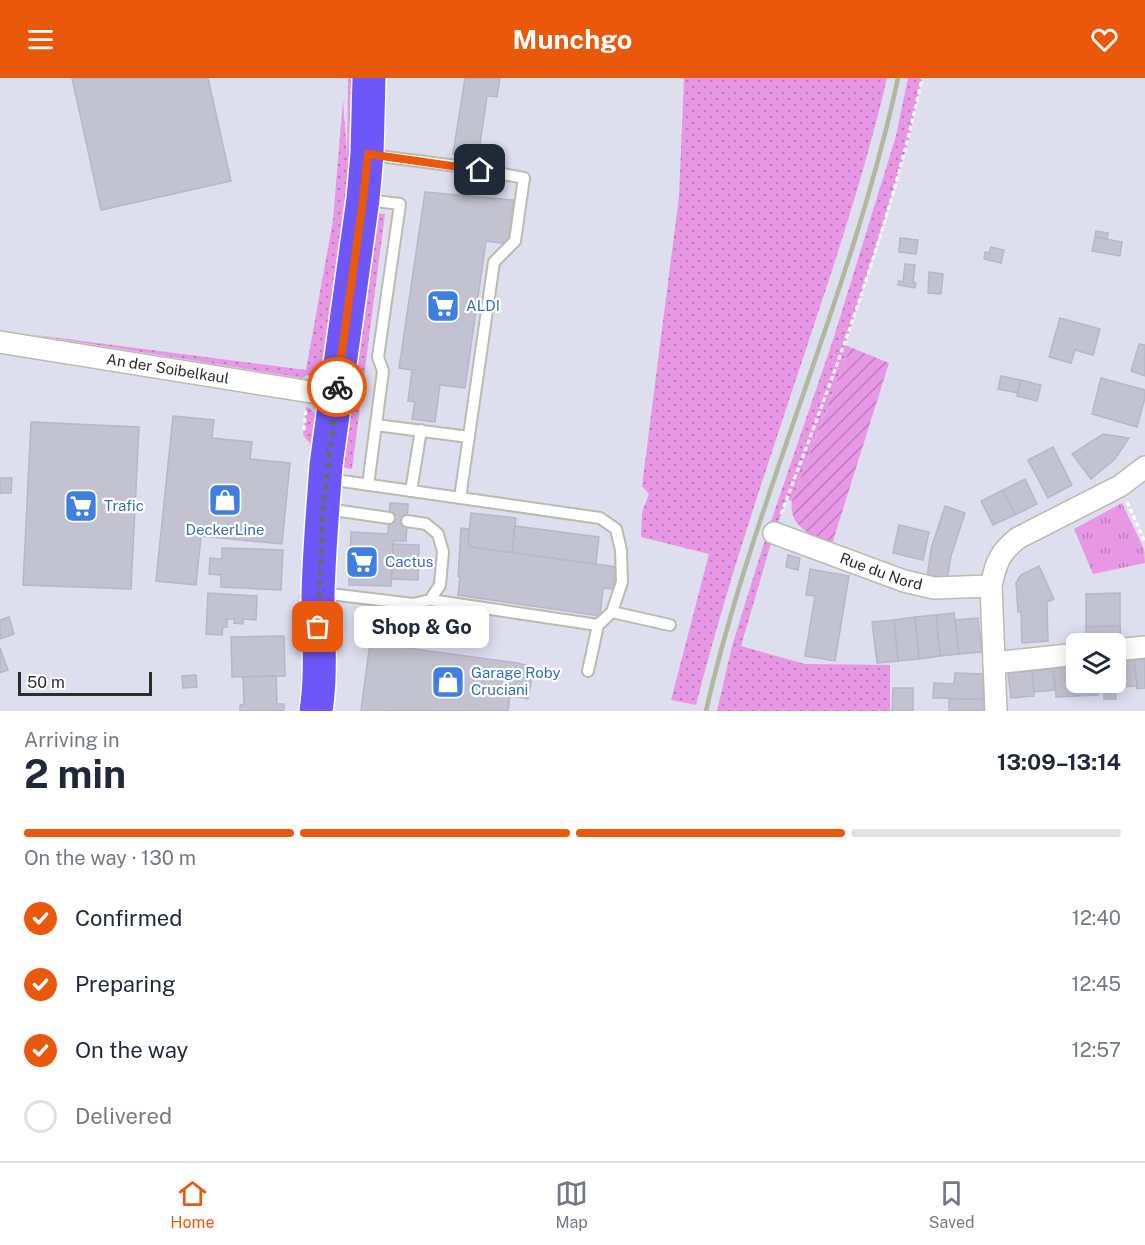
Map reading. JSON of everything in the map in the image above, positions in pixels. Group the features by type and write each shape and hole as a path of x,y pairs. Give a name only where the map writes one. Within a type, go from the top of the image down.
{"main road":[{"path":"319,705 318,593 324,494 368,154 369,78"}],"street":[{"name":"An der Soibelkaul","path":"0,342 336,396"},
{"path":"996,711 991,586 995,566 1003,550 1018,538 1120,486 1145,467"},
{"name":"Rue du Nord","path":"774,533 904,581 934,588 991,586"},
{"path":"1126,649 1145,648"},
{"path":"994,663 1066,655"}],"lane":[{"path":"368,154 480,170"},
{"path":"460,498 494,262 515,241 524,178 492,172"},
{"path":"363,200 400,204 378,357 383,371 368,485"},
{"path":"376,424 469,437"},
{"path":"411,491 422,430"},
{"path":"324,494 368,485 600,518 616,529 621,550 622,582 612,612 598,625 588,671"},
{"path":"324,494 389,518"},
{"path":"407,521 426,524 438,534 443,552 440,585 430,600"},
{"path":"318,593 413,604 430,600 598,625"},
{"path":"612,612 670,625"}],"path":[{"path":"774,533 845,346 909,140 922,78"},
{"path":"1120,486 1145,542"}],"green space":[{"path":"348,78 353,78 356,164 326,364 317,377 307,375 302,378 28,334 306,370 333,220 343,100 347,154"},
{"path":"684,78 887,78 871,142 833,268 736,564 696,705 671,700 709,554 641,537 642,512 649,494 642,486 679,196"},
{"path":"908,78 922,78 909,140 845,345 850,347 792,501 787,499 774,533 741,646 805,664 890,665 890,711 717,711 732,646 768,530 833,340 896,136"},
{"path":"375,213 385,214 352,469 341,467"},
{"path":"850,347 889,363 831,547 809,534 798,524 792,510 792,501"},
{"path":"306,407 310,408 316,416 312,446 303,435"},
{"path":"1122,503 1144,549 1145,563 1093,574 1074,529"}],"building":[{"path":"72,78 208,78 231,181 101,210"},
{"path":"465,78 500,78 497,97 487,96 478,158 453,154"},
{"name":"ALDI","path":"425,192 514,200 508,244 486,241 465,388 440,385 435,422 412,419 415,402 408,401 412,370 399,368"},
{"path":"1096,231 1108,233 1107,239 1095,237"},
{"path":"1095,237 1122,242 1120,256 1092,251"},
{"path":"900,238 918,240 916,254 899,252"},
{"path":"991,247 1004,250 1001,263 984,259 985,252 989,253"},
{"path":"905,264 915,265 913,282 916,283 915,288 898,285 899,281 903,282"},
{"path":"929,272 943,274 941,294 928,293"},
{"path":"1060,318 1100,329 1093,355 1075,350 1071,363 1049,357"},
{"path":"1139,344 1145,345 1145,376 1131,371"},
{"path":"1001,376 1021,380 1018,393 998,389"},
{"path":"1101,378 1145,390 1137,427 1092,414"},
{"path":"1021,380 1041,385 1037,401 1017,396"},
{"name":"DeckerLine","path":"173,416 214,420 212,438 252,442 250,459 290,463 282,544 201,536 196,585 156,581"},
{"name":"Trafic","path":"31,422 139,427 131,589 23,585"},
{"path":"1103,434 1129,438 1115,459 1091,479 1072,454"},
{"path":"1053,447 1072,485 1048,498 1028,460"},
{"path":"0,478 12,478 11,493 0,493"},
{"path":"1025,479 1037,504 1015,515 1003,490"},
{"path":"1003,490 1015,515 993,525 981,501"},
{"path":"390,503 408,504 406,541 394,541 391,586 349,585 351,532 388,534"},
{"path":"945,506 965,513 951,556 947,580 927,578 931,549"},
{"path":"471,513 516,518 512,553 471,547 468,543"},
{"path":"899,525 929,532 923,560 893,553"},
{"path":"515,526 599,537 596,564 512,553"},
{"path":"461,528 469,529 468,543 471,547 616,567 613,589 603,588 600,616 458,595"},
{"path":"393,544 419,545 418,580 392,579"},
{"path":"222,548 283,550 281,590 221,587 221,575 209,574 210,558 222,559"},
{"path":"788,555 800,558 798,570 786,567"},
{"path":"1039,566 1054,599 1047,602 1048,641 1022,643 1021,612 1018,612 1016,583 1021,575"},
{"path":"810,569 849,576 835,661 805,656 815,596 806,595"},
{"path":"208,593 257,596 256,620 243,619 243,624 234,623 235,619 227,619 227,627 223,627 222,635 206,634"},
{"path":"1120,593 1120,626 1086,627 1086,594"},
{"path":"954,613 959,654 940,656 936,615"},
{"path":"936,615 940,656 919,659 915,617"},
{"path":"9,617 14,634 0,639 0,620"},
{"path":"915,617 919,659 898,661 894,620"},
{"path":"978,618 982,652 959,654 955,620"},
{"path":"894,620 898,661 877,663 872,622"},
{"path":"1120,626 1121,633 1086,633 1086,627"},
{"path":"284,636 285,676 232,677 231,637"},
{"name":"Garage Roby Cruciani","path":"370,643 534,667 528,699 510,696 508,711 361,710"},
{"path":"0,648 8,670 0,673"},
{"path":"1145,659 1145,688 1137,689 1134,660"},
{"path":"1134,660 1137,686 1126,686 1126,661"},
{"path":"1054,668 1066,668 1066,693 1074,693 1074,696 1056,697"},
{"path":"1052,669 1055,690 1034,692 1032,671"},
{"path":"1032,671 1034,696 1011,698 1008,673"},
{"path":"955,673 983,674 983,699 933,698 934,683 954,684"},
{"path":"196,675 197,687 183,688 182,676"},
{"path":"276,676 277,704 284,704 284,711 240,711 240,705 244,704 243,677"},
{"path":"893,688 913,688 913,711 892,711"},
{"path":"1074,693 1098,693 1098,695 1074,696"},
{"path":"1104,693 1116,693 1116,699 1104,699"},
{"path":"949,699 983,699 983,711 949,711"}],"railway":[{"path":"706,711 726,631 750,552 830,316 879,158 898,78"}],"way so far":[{"path":"318,627 323,508 337,387"}],"place":[{"name":"ALDI","path":"443,306"},
{"name":"DeckerLine","path":"225,500"},
{"name":"Trafic","path":"81,506"},
{"name":"Cactus","path":"362,562"},
{"name":"Shop & Go","path":"318,627"},
{"name":"Garage Roby Cruciani","path":"448,682"}],"route":[{"path":"337,387 368,154 480,170"}]}
